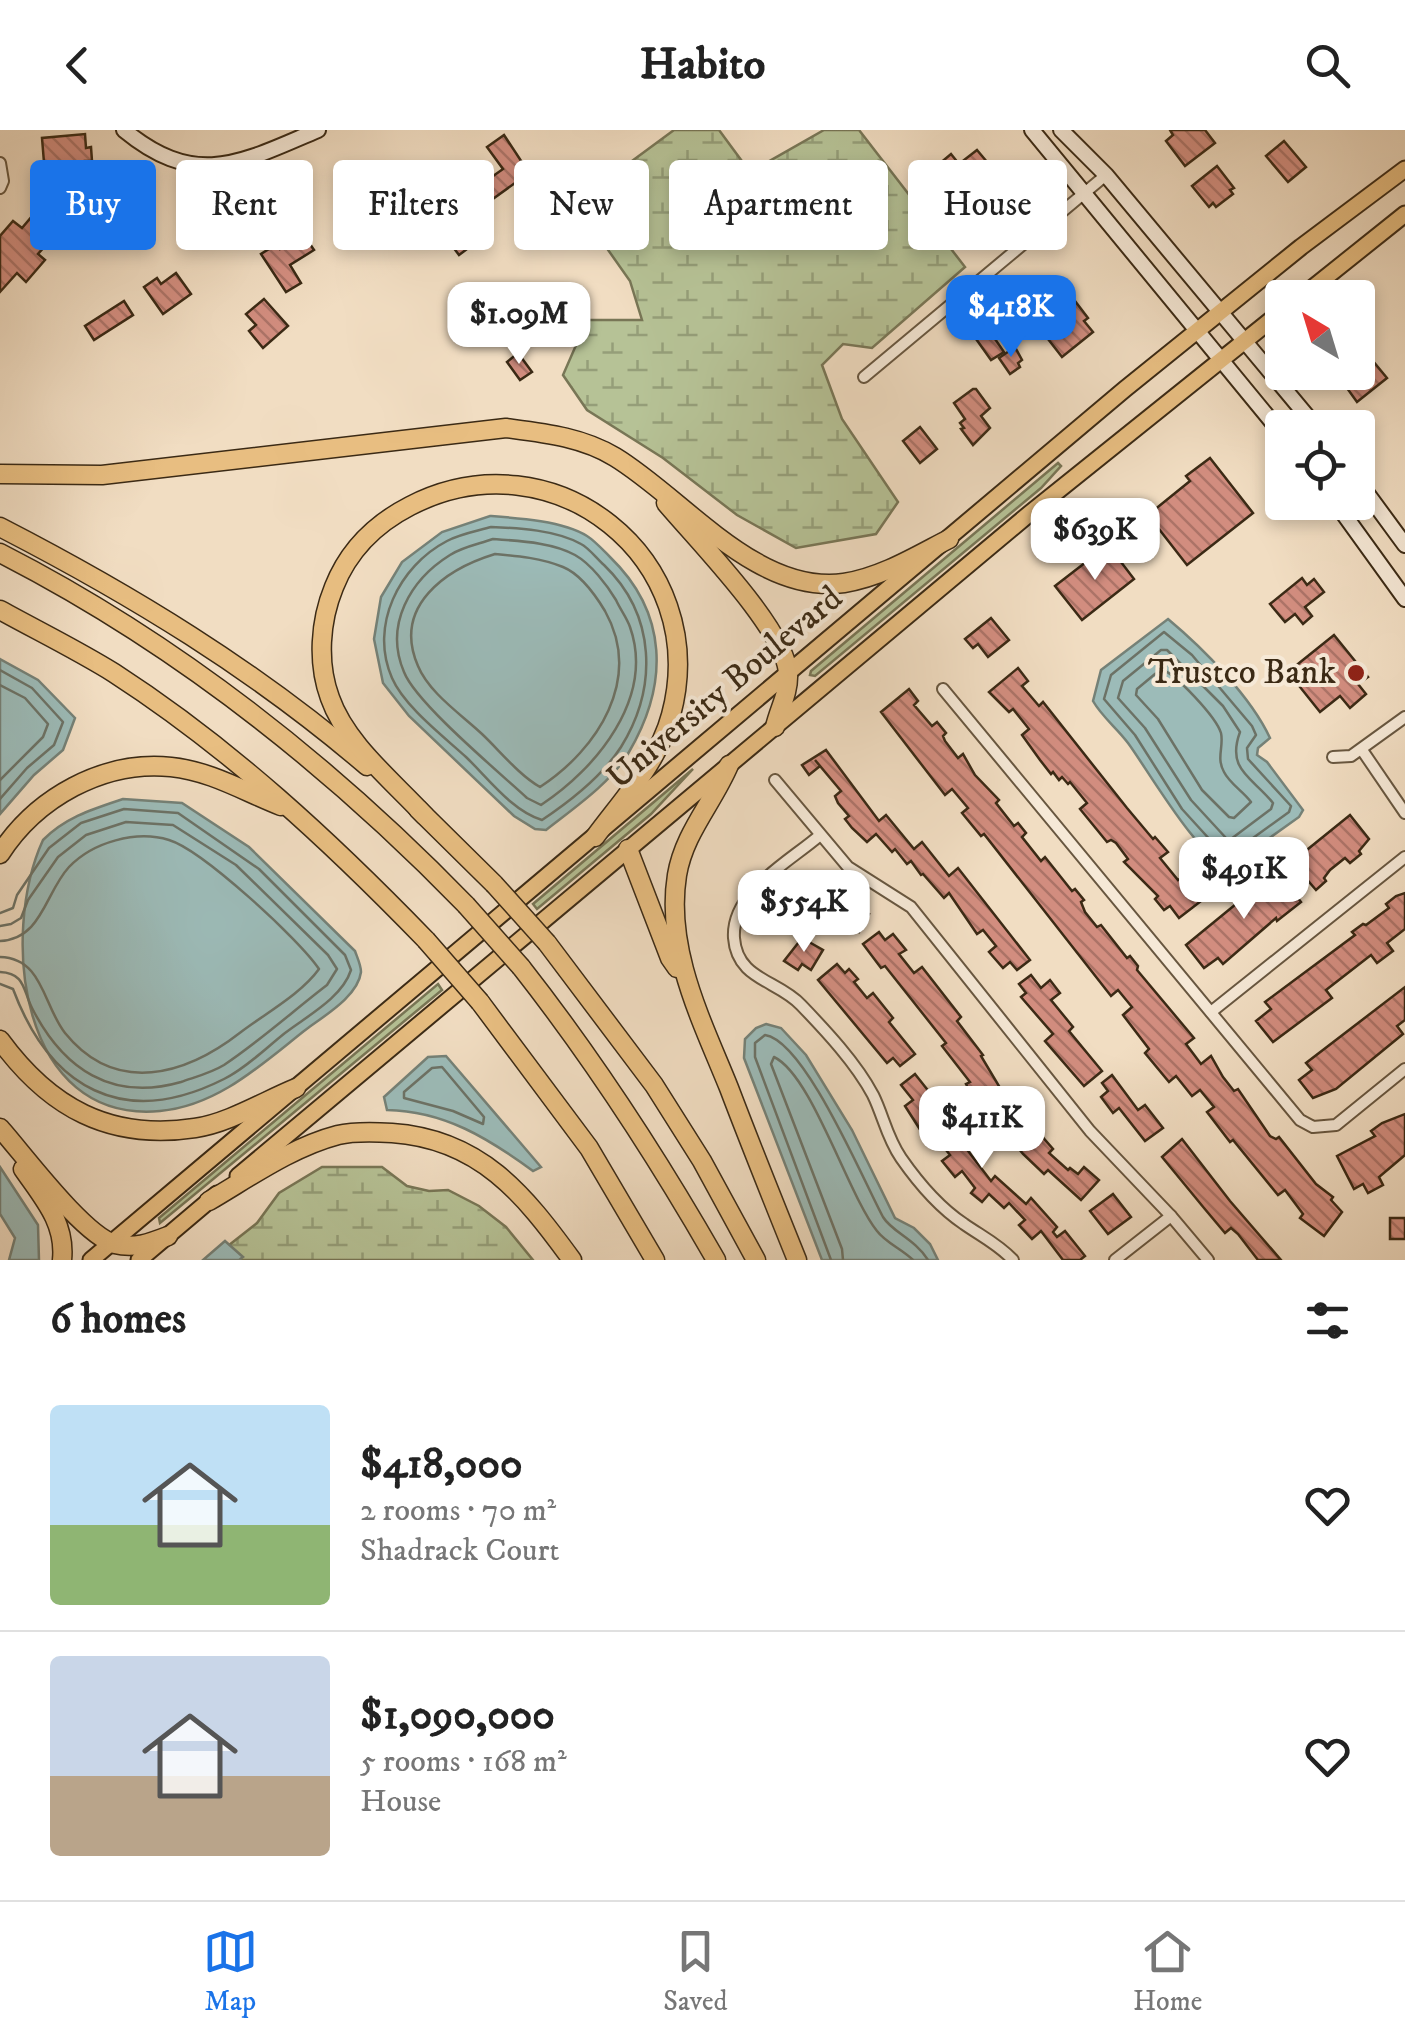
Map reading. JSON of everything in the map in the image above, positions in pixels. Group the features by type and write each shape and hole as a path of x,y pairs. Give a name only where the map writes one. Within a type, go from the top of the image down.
{"highway":[{"path":"0,474 102,475 506,428 568,437 614,457 762,566 792,579 815,584 843,583 871,576 949,538"},
{"path":"595,837 656,754 671,718 678,659 672,622 662,588 642,554 600,514 532,486 500,483 465,487 430,496 391,516 364,537 341,568 328,602 321,641 330,698 350,733 547,943 654,1085 756,1260"},
{"path":"650,483 770,628 785,653 787,692 775,727"},
{"path":"0,528 146,606 242,668 339,742 426,816"},
{"path":"0,553 123,623 217,687 355,798 466,905 576,1036 659,1160 716,1260"},
{"path":"0,610 157,702 297,812 426,940 480,1002 590,1148 655,1260"},
{"path":"729,765 718,792 693,828 677,875 675,925 686,980 796,1260"},
{"path":"0,854 40,808 64,792 98,776 135,766 172,767 215,777 297,812"},
{"path":"628,849 670,958 686,980"},
{"path":"0,1040 24,1074 68,1108 104,1123 149,1131 197,1128 296,1088"},
{"path":"0,1132 82,1221 111,1244 143,1246 168,1236"},
{"path":"0,1132 52,1210 63,1238 62,1260"},
{"path":"209,1201 284,1157 340,1134 415,1134 460,1148 503,1177 536,1211 572,1260"}],"main road":[{"path":"124,130 169,160 200,166 257,156 318,130"},
{"path":"1032,130 1265,413"},
{"path":"1061,130 1106,175 1302,410"},
{"name":"University Boulevard","path":"91,1260 1197,330 1405,169"},
{"path":"1322,280 1405,214"},
{"name":"University Boulevard","path":"139,1260 1041,504 1265,325"},
{"path":"1375,504 1405,546"},
{"path":"1348,520 1405,599"}],"street":[{"path":"0,163 4,181 0,188"},
{"path":"864,376 1106,175"},
{"path":"944,688 1300,1120 1313,1127 1336,1125 1405,1069"},
{"path":"1332,757 1343,759 1362,750 1405,716"},
{"path":"1362,750 1405,813"},
{"path":"776,780 848,868 911,907 1090,1131 1208,1260"},
{"path":"819,836 746,897 736,916 734,937 738,955 749,972 798,1001 861,1076 901,1158 945,1210 996,1243 1013,1260"},
{"path":"1211,1012 1405,856"},
{"path":"1115,1260 1171,1216"}],"green space":[{"path":"674,130 719,130 741,160 669,160 669,250 888,250 888,167 908,193 908,250 952,250 965,267 872,348 843,344 822,365 842,419 898,502 876,534 796,548 737,515 663,458 587,410 563,375 587,320 642,320 630,281 608,250 649,250 649,160 633,160"},
{"path":"824,130 859,130 882,160 771,160"},
{"path":"1058,463 1061,466 1041,488 815,676 810,675 811,671"},
{"path":"693,769 651,814 537,909 533,904"},
{"path":"438,984 442,990 160,1223 159,1218"},
{"path":"322,1167 382,1167 407,1186 448,1190 479,1206 506,1227 533,1260 210,1260 257,1223 279,1193"}],"water":[{"path":"490,516 553,524 587,536 629,579 652,625 656,675 651,701 629,752 602,785 546,830 535,829 514,816 409,716 383,683 374,639 381,597 402,562 442,532"},
{"path":"1168,619 1211,659 1251,706 1270,738 1258,748 1257,755 1267,762 1303,810 1299,817 1230,866 1205,850 1093,701 1101,670"},
{"path":"0,659 38,680 75,718 63,750 34,775 0,814"},
{"path":"123,799 182,803 249,847 355,951 361,969 353,990 329,1013 255,1070 219,1092 181,1108 160,1111 113,1107 76,1087 50,1056 32,1016 24,970 23,924 30,879 43,840 71,820"},
{"path":"766,1024 781,1028 806,1055 852,1130 895,1218 914,1228 930,1244 938,1260 822,1260 744,1058 745,1039"},
{"path":"446,1056 541,1167 533,1171 482,1137 446,1121 387,1110 384,1097 428,1057"},
{"path":"0,1167 38,1225 39,1260 9,1260 15,1238 0,1214"},
{"path":"225,1241 243,1257 203,1260"}],"building":[{"path":"1170,130 1205,130 1215,143 1185,166 1166,141 1173,135"},
{"path":"85,134 92,160 44,160 42,138"},
{"path":"504,135 520,160 514,160 514,184 494,198 494,175 503,169 487,147"},
{"path":"1284,141 1306,167 1288,182 1266,156"},
{"path":"977,150 985,160 964,160"},
{"path":"1217,166 1234,188 1230,190 1233,194 1216,207 1213,203 1209,207 1192,186"},
{"path":"30,219 30,250 42,250 38,254 45,260 26,282 17,273 0,292 0,236 13,221 22,228"},
{"path":"267,250 314,250 290,265 301,283 286,292 261,254"},
{"path":"176,273 191,294 163,314 144,287 157,278 161,284"},
{"path":"1038,278 1063,310 1075,301 1093,332 1062,357 1041,330 1046,326 1044,319 1022,291"},
{"path":"264,299 288,326 263,348 249,331 256,325 246,314"},
{"path":"124,301 133,315 94,340 85,326"},
{"path":"982,320 1004,352 991,360 969,329"},
{"path":"1015,347 1022,360 1018,363 1020,367 1010,374 999,358"},
{"path":"518,353 532,372 520,380 507,362"},
{"path":"1375,363 1387,378 1375,388"},
{"path":"973,389 990,408 981,416 990,428 973,445 961,429 964,428 960,423 965,419 954,403"},
{"path":"1348,390 1372,390 1357,402"},
{"path":"920,427 937,449 920,463 903,441"},
{"path":"1210,458 1253,513 1187,565 1148,515 1190,481 1186,476"},
{"path":"1108,545 1134,579 1082,620 1055,586"},
{"path":"1302,578 1307,585 1314,579 1324,592 1305,607 1312,616 1303,624 1295,614 1285,622 1270,604"},
{"path":"991,618 1009,640 988,657 978,644 973,648 965,639"},
{"path":"1334,635 1368,677 1358,684 1366,694 1350,708 1340,696 1320,712 1288,672"},
{"path":"1018,668 1028,681 1022,686 1039,706 1043,702 1127,808 1168,852 1160,858 1178,880 1183,877 1201,901 1179,918 1170,906 1164,910 1155,899 1158,896 1124,862 1128,859 1116,843 1107,842 1080,809 1087,803 1070,782 1051,774 1022,735 1029,729 1013,709 1009,712 989,692"},
{"path":"909,689 918,701 914,705 932,726 937,722 946,733 945,741 958,758 963,754 1014,826 1018,823 1026,833 1022,837 1041,861 1045,857 1072,891 1075,889 1097,927 1101,925 1138,966 1137,970 1194,1038 1186,1044 1201,1064 1211,1056 1270,1136 1279,1137 1316,1184 1333,1197 1331,1200 1342,1212 1324,1236 1300,1218 1303,1214 1285,1190 1278,1195 1233,1140 1230,1142 1207,1112 1214,1107 1200,1090 1192,1096 1176,1076 1169,1082 1145,1053 1149,1049 1123,1015 1132,1007 1118,990 1111,996 984,834 981,836 962,813 968,808 952,789 945,795 881,712"},
{"path":"826,750 879,821 886,815 914,849 922,842 949,876 958,868 1030,960 1017,970 1010,962 1003,968 989,952 996,946 983,930 977,934 949,893 944,898 911,861 907,864 876,834 867,842 852,828 835,796 841,791 815,760 820,766 809,775 802,765"},
{"path":"1350,815 1369,839 1359,851 1361,854 1350,863 1345,858 1330,870 1326,881 1316,890 1292,862"},
{"path":"1277,871 1301,902 1277,921 1276,918 1223,964 1218,958 1204,968 1186,945 1236,904 1242,911 1259,897 1253,889"},
{"path":"808,877 819,891 824,887 834,900 855,912 857,907 869,914 859,932 822,911 817,915 795,887"},
{"path":"1405,893 1405,929 1387,943 1393,951 1377,963 1371,955 1326,990 1332,998 1273,1042 1256,1021 1271,1009 1265,1002 1355,935 1352,932 1389,908 1386,904 1396,896"},
{"path":"879,932 885,940 893,934 906,950 899,954 914,973 922,967 961,1017 957,1021 983,1055 1009,1103 1053,1149 1049,1153 1068,1170 1078,1174 1084,1167 1099,1180 1081,1200 1023,1154 986,1107 981,1110 966,1084 970,1082 942,1046 946,1043 863,944"},
{"path":"802,938 823,950 811,970 802,964 798,970 784,961"},
{"path":"837,964 845,973 849,969 867,998 873,993 893,1018 889,1022 915,1054 900,1066 893,1058 887,1063 818,980"},
{"path":"1031,975 1041,988 1050,980 1060,993 1051,1000 1073,1027 1069,1031 1102,1071 1084,1086 1045,1041 1053,1034 1021,997 1026,993 1019,984"},
{"path":"1405,987 1405,1020 1397,1026 1403,1034 1336,1089 1313,1098 1299,1080 1312,1070 1306,1063"},
{"path":"915,1074 934,1098 930,1101 991,1181 995,1176 1026,1204 1031,1198 1057,1227 1053,1232 1057,1237 1065,1231 1085,1256 1080,1260 1063,1260 1041,1231 1032,1239 1019,1225 1025,1220 1009,1203 1004,1208 989,1194 982,1202 971,1193 975,1188 962,1171 955,1177 942,1161 950,1155 935,1136 928,1142 905,1106 913,1100 901,1085"},
{"path":"1112,1075 1138,1110 1145,1105 1163,1128 1145,1141 1119,1108 1113,1113 1101,1097 1108,1091 1102,1083"},
{"path":"1405,1114 1405,1155 1379,1177 1383,1185 1368,1193 1363,1184 1354,1189 1337,1156 1375,1136 1371,1131 1382,1123"},
{"path":"1182,1139 1281,1260 1258,1260 1231,1228 1225,1233 1162,1157"},
{"path":"1113,1194 1131,1217 1108,1234 1090,1211"},
{"path":"1390,1218 1405,1218 1405,1239 1390,1239"}],"place":[{"name":"Trustco Bank","path":"1356,673"}]}
